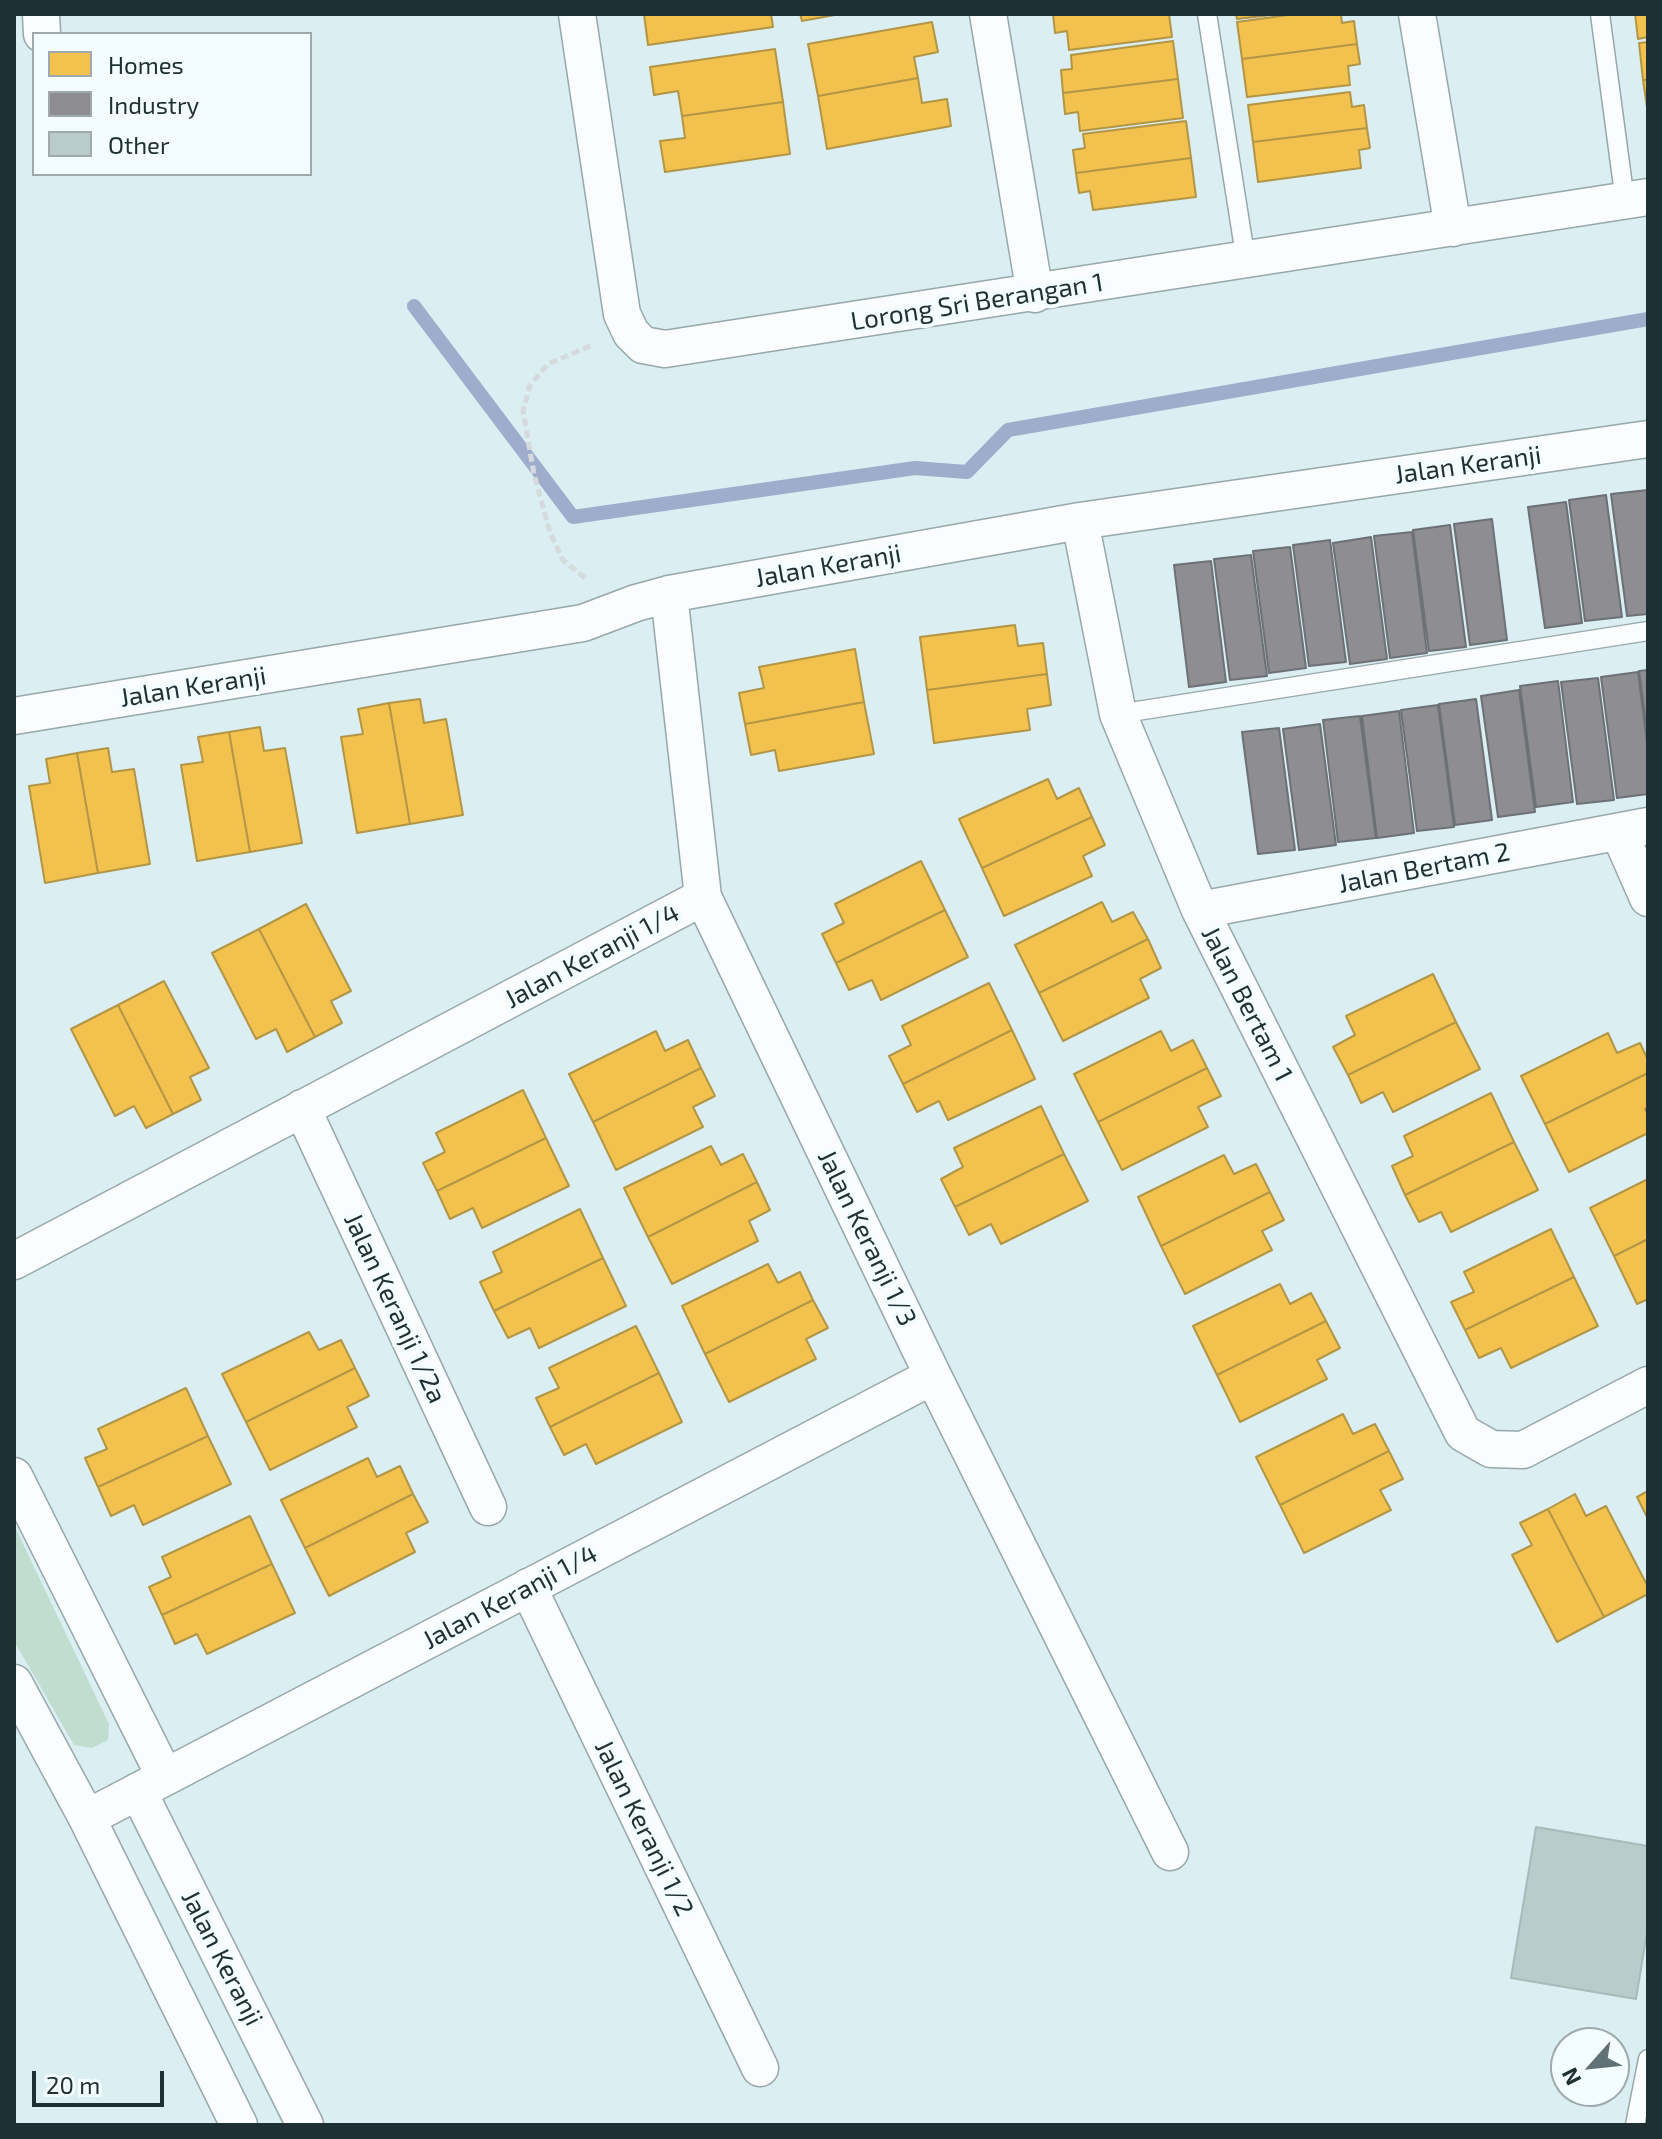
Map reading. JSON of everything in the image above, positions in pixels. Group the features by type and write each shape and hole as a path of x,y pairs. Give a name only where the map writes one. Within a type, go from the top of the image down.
{"street":[{"path":"577,14 622,314 631,333"},
{"path":"988,14 1035,294"},
{"path":"1417,14 1453,228"},
{"name":"Lorong Sri Berangan 1","path":"631,333 643,345 665,349 1636,199"},
{"name":"Jalan Keranji","path":"14,716 583,623 653,598 1080,521 1648,439"},
{"name":"Jalan Bertam 1","path":"1080,521 1118,714 1200,910 1463,1433 1491,1449 1523,1450 1648,1385"},
{"name":"Jalan Keranji 1/3","path":"653,598 703,897 933,1376 1170,1852"},
{"path":"1633,829 1648,898"},
{"name":"Jalan Bertam 2","path":"1200,910 1633,829"},
{"name":"Jalan Keranji 1/4","path":"14,1261 703,897"},
{"name":"Jalan Keranji 1/2a","path":"302,1108 488,1507"},
{"name":"Jalan Keranji 1/4","path":"87,1818 933,1376"},
{"name":"Jalan Keranji","path":"14,1476 305,2125"},
{"name":"Jalan Keranji 1/2","path":"528,1587 760,2068"},
{"path":"14,1683 87,1818 239,2125"}],"lane":[{"path":"1207,14 1246,261"},
{"path":"1600,14 1636,199"},
{"path":"1118,714 1648,631"},
{"path":"1635,2125 1648,2059"}],"path":[{"path":"631,333 576,350 548,364 530,385 523,411 534,474 550,533 563,560 581,576 653,598"}],"green space":[{"path":"14,1525 109,1724 108,1740 92,1748 74,1745 14,1641"}],"building: Homes":[{"path":"644,14 771,14 773,27 648,45"},
{"path":"800,14 840,14 802,21"},
{"path":"1053,14 1169,14 1172,37 1069,50 1067,31 1055,33"},
{"path":"1236,14 1279,14 1237,19"},
{"path":"1295,14 1341,14 1342,23 1354,21 1357,44 1242,59 1237,22"},
{"path":"1635,14 1648,14 1648,37 1638,39"},
{"path":"932,22 938,52 914,57 918,78 818,96 808,44"},
{"path":"1173,41 1178,79 1063,93 1061,70 1072,69 1071,55"},
{"path":"1648,42 1648,80 1643,80 1639,43"},
{"path":"1357,44 1360,64 1348,66 1350,85 1247,97 1242,59"},
{"path":"775,49 783,102 682,116 678,91 654,95 650,67"},
{"path":"918,78 922,103 947,99 951,126 827,149 818,96"},
{"path":"1178,79 1183,118 1080,131 1078,112 1065,114 1063,93"},
{"path":"1643,80 1648,80 1648,114"},
{"path":"1350,92 1352,107 1364,105 1367,128 1253,142 1248,105"},
{"path":"783,102 790,154 665,172 660,141 685,138 682,116"},
{"path":"1186,121 1191,158 1076,173 1073,150 1085,148 1083,134"},
{"path":"1367,128 1370,148 1359,150 1361,168 1258,182 1253,142"},
{"path":"1191,158 1196,197 1093,210 1090,191 1079,193 1076,173"},
{"path":"1015,625 1018,646 1043,643 1047,674 927,690 920,637"},
{"path":"855,649 864,702 745,724 739,693 764,688 759,667"},
{"path":"1047,674 1051,705 1027,709 1030,730 934,743 927,690"},
{"path":"420,699 424,723 446,719 463,815 410,824 389,703"},
{"path":"864,702 874,754 779,771 775,750 751,755 745,724"},
{"path":"389,703 410,824 357,833 341,737 363,734 358,709"},
{"path":"260,727 264,751 285,748 302,843 250,852 229,732"},
{"path":"229,732 250,852 197,861 181,765 203,762 198,737"},
{"path":"108,748 112,772 134,769 150,864 98,873 77,753"},
{"path":"77,753 98,873 45,883 29,786 50,783 46,759"},
{"path":"1048,779 1057,799 1079,788 1092,817 982,868 959,819"},
{"path":"1092,817 1105,845 1083,856 1092,876 1004,916 982,868"},
{"path":"921,861 945,910 836,963 822,934 844,923 835,904"},
{"path":"1102,902 1112,922 1133,912 1148,939 1039,993 1015,945"},
{"path":"306,904 351,991 331,1001 342,1023 315,1037 259,929"},
{"path":"945,910 968,957 881,1000 872,980 849,990 836,963"},
{"path":"259,929 315,1037 287,1052 276,1029 256,1039 212,953"},
{"path":"1148,939 1161,968 1140,979 1149,998 1063,1041 1039,993"},
{"path":"1433,974 1456,1022 1348,1075 1333,1047 1355,1035 1346,1016"},
{"path":"164,981 209,1068 190,1077 201,1100 173,1114 118,1005"},
{"path":"989,983 1012,1030 903,1084 889,1056 911,1045 902,1026"},
{"path":"118,1005 173,1114 146,1128 134,1106 115,1116 71,1029"},
{"path":"1456,1022 1480,1069 1393,1112 1383,1092 1361,1103 1348,1075"},
{"path":"1012,1030 1035,1079 948,1120 939,1101 917,1112 903,1084"},
{"path":"656,1031 665,1051 688,1040 701,1068 593,1122 569,1074"},
{"path":"1161,1031 1171,1051 1193,1040 1207,1068 1098,1122 1074,1074"},
{"path":"1608,1033 1617,1053 1640,1043 1648,1060 1648,1073 1545,1124 1521,1076"},
{"path":"701,1068 715,1096 693,1107 703,1127 616,1170 593,1122"},
{"path":"1207,1068 1221,1096 1198,1107 1208,1127 1122,1170 1098,1122"},
{"path":"1648,1073 1648,1108 1645,1109 1648,1133 1569,1172 1545,1124"},
{"path":"523,1090 546,1138 437,1191 423,1163 445,1152 436,1133"},
{"path":"1491,1093 1514,1142 1405,1195 1392,1166 1413,1156 1404,1136"},
{"path":"1041,1106 1064,1154 955,1207 941,1179 963,1167 954,1148"},
{"path":"546,1138 569,1186 482,1228 473,1208 450,1219 437,1191"},
{"path":"1514,1142 1538,1190 1451,1232 1441,1212 1419,1222 1405,1195"},
{"path":"711,1146 721,1165 743,1154 757,1182 648,1237 624,1188"},
{"path":"1064,1154 1088,1201 1001,1244 991,1224 969,1235 955,1207"},
{"path":"1224,1155 1234,1174 1256,1164 1270,1192 1161,1246 1138,1197"},
{"path":"1648,1179 1648,1239 1614,1256 1590,1208"},
{"path":"757,1182 770,1210 749,1221 758,1241 672,1284 648,1237"},
{"path":"1270,1192 1284,1220 1262,1231 1272,1250 1185,1294 1161,1246"},
{"path":"580,1209 603,1258 494,1311 480,1282 502,1272 493,1252"},
{"path":"1551,1229 1574,1277 1465,1330 1451,1302 1474,1292 1464,1272"},
{"path":"1648,1239 1648,1299 1637,1304 1614,1256"},
{"path":"603,1258 626,1306 539,1348 530,1328 508,1338 494,1311"},
{"path":"768,1264 778,1283 800,1272 813,1300 705,1354 682,1306"},
{"path":"1574,1277 1598,1326 1511,1368 1501,1348 1479,1358 1465,1330"},
{"path":"1280,1284 1290,1304 1311,1293 1326,1321 1217,1375 1193,1326"},
{"path":"813,1300 828,1328 806,1339 816,1359 729,1402 705,1354"},
{"path":"1326,1321 1340,1348 1317,1360 1327,1379 1240,1422 1217,1375"},
{"path":"636,1326 659,1373 550,1427 536,1398 559,1388 549,1368"},
{"path":"309,1332 319,1350 341,1340 355,1368 246,1422 222,1374"},
{"path":"355,1368 369,1396 347,1407 357,1427 270,1470 246,1422"},
{"path":"659,1373 682,1422 596,1464 586,1444 564,1455 550,1427"},
{"path":"186,1388 208,1436 98,1487 85,1458 107,1449 98,1429"},
{"path":"1343,1414 1353,1434 1375,1424 1389,1451 1280,1505 1256,1457"},
{"path":"208,1436 231,1484 143,1525 134,1505 111,1516 98,1487"},
{"path":"1389,1451 1403,1479 1380,1490 1391,1510 1304,1553 1280,1505"},
{"path":"368,1458 377,1477 400,1466 413,1494 305,1548 281,1500"},
{"path":"1648,1491 1648,1519 1637,1497"},
{"path":"413,1494 428,1522 406,1533 415,1552 329,1596 305,1548"},
{"path":"1575,1494 1586,1516 1606,1506 1648,1587 1648,1594 1604,1617 1548,1509"},
{"path":"1548,1509 1604,1617 1557,1642 1512,1555 1532,1545 1520,1523"},
{"path":"250,1516 272,1564 162,1615 149,1587 171,1577 162,1557"},
{"path":"272,1564 295,1613 207,1654 197,1634 175,1644 162,1615"}],"building: Industry":[{"path":"1648,490 1648,614 1627,616 1611,494"},
{"path":"1606,495 1622,617 1585,621 1569,500"},
{"path":"1566,502 1582,623 1545,628 1528,507"},
{"path":"1492,519 1507,640 1470,645 1454,524"},
{"path":"1450,525 1466,647 1429,651 1413,530"},
{"path":"1412,532 1427,653 1390,658 1374,536"},
{"path":"1371,537 1387,659 1350,664 1333,543"},
{"path":"1330,540 1346,662 1309,666 1293,545"},
{"path":"1290,547 1306,668 1269,673 1253,551"},
{"path":"1251,555 1267,676 1230,680 1214,559"},
{"path":"1211,561 1226,682 1189,687 1174,565"},
{"path":"1648,670 1648,739 1639,671"},
{"path":"1638,672 1648,750 1648,794 1617,798 1601,677"},
{"path":"1598,678 1614,800 1577,804 1561,682"},
{"path":"1558,681 1573,802 1536,807 1520,686"},
{"path":"1519,690 1535,812 1498,817 1481,696"},
{"path":"1476,699 1492,820 1455,825 1439,704"},
{"path":"1438,705 1454,827 1417,831 1401,710"},
{"path":"1399,711 1414,833 1377,838 1362,716"},
{"path":"1360,716 1376,838 1338,842 1323,720"},
{"path":"1320,724 1336,845 1299,850 1283,729"},
{"path":"1279,728 1295,850 1258,854 1242,732"}],"building: Other":[{"path":"1536,1827 1648,1846 1648,1926 1636,1999 1511,1978"}],"waterway":[{"path":"414,306 573,517 915,468 967,472 1008,430 1648,319"}]}
